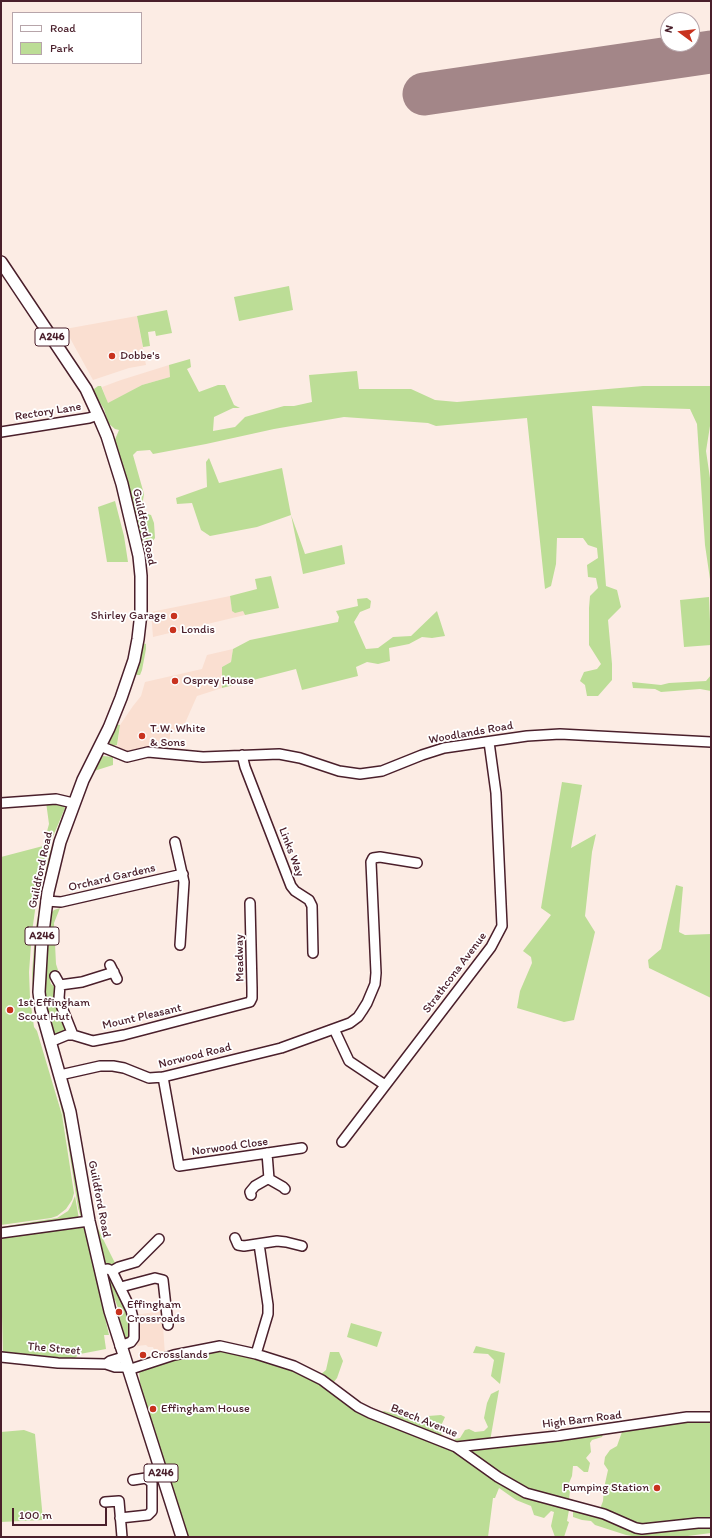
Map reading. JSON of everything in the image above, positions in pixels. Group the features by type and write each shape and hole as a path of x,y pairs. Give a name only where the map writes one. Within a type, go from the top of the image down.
{"main road":[{"name":"Guildford Road","path":"1,262 82,384 98,415 107,436 128,509 138,556 141,593 139,633 134,660 121,698 83,780 64,829 53,867 46,901 39,992 41,1009 70,1112 89,1221 100,1270 120,1346 182,1537"}],"street":[{"name":"Rectory Lane","path":"1,432 89,418 98,415"},
{"name":"Woodlands Road","path":"100,746 127,757 148,752 203,757 242,755 289,756 339,771 360,774 382,772 431,751 527,736 560,734 711,742"},
{"name":"Strathcona Avenue","path":"342,1142 491,947 502,926 496,793 489,742"},
{"name":"Links Way","path":"242,755 244,767 291,886 295,891 309,900 312,906 313,953"},
{"path":"1,803 56,799 74,803"},
{"path":"175,842 183,874 184,891 180,945"},
{"name":"Norwood Road","path":"60,1075 100,1066 113,1066 124,1068 149,1078 163,1077 281,1048 350,1023 358,1017 368,1003 375,984 376,973 371,867 373,858 380,856 417,863"},
{"name":"Orchard Gardens","path":"46,901 61,902 183,874"},
{"name":"Meadway","path":"240,1005 250,1002 252,998 250,903"},
{"path":"60,985 82,982 113,972"},
{"path":"50,1042 67,1035 73,1035 59,998 60,985 55,976"},
{"name":"Mount Pleasant","path":"73,1035 89,1040 100,1040 240,1005"},
{"path":"334,1029 350,1061 385,1085"},
{"name":"Norwood Close","path":"163,1077 179,1166 302,1148"},
{"path":"267,1154 269,1180 285,1189"},
{"path":"251,1196 250,1192 255,1186 269,1178"},
{"path":"1,1232 89,1221"},
{"path":"234,1238 238,1245 244,1246 277,1242 286,1242 302,1246"},
{"path":"112,1271 119,1267 136,1262 159,1239"},
{"path":"256,1354 268,1314 259,1244"},
{"path":"100,1270 108,1269 112,1271 121,1286 131,1310 134,1322 134,1338 131,1342 120,1346"},
{"path":"121,1286 155,1278 163,1280 168,1325"},
{"name":"Beech Avenue","path":"126,1364 220,1346 256,1354 294,1366 322,1380 358,1407 370,1413 456,1447 498,1477 526,1493 604,1514 636,1528 642,1529 711,1523"},
{"name":"The Street","path":"1,1357 66,1363 106,1364 110,1361 126,1364"},
{"name":"High Barn Road","path":"456,1447 564,1435 686,1417 711,1417"},
{"path":"133,1480 146,1478 152,1483"},
{"path":"152,1483 163,1480"},
{"path":"120,1518 143,1516 151,1513 152,1483"},
{"path":"104,1502 119,1501 122,1537"}],"shaded area":[{"name":"Dobbe's","path":"137,316 146,365 129,368 93,380 65,329"},
{"path":"169,365 170,377 142,385 108,404 102,387"},
{"path":"230,596 232,611 243,611 245,615 153,637 151,612"},
{"path":"233,649 231,662 222,667 222,688 197,696 182,730 170,730 170,748 142,747 130,754 117,749 120,725 141,696 145,682 202,669 207,655"},
{"path":"162,1311 165,1355 156,1356 153,1347 148,1347 146,1345 137,1346 135,1315"}],"green space":[{"path":"289,286 293,310 239,321 234,297"},
{"path":"167,310 172,333 156,336 155,331 148,332 150,346 143,347 137,316"},
{"path":"190,359 191,367 187,369 199,392 218,385 225,385 234,405 240,408 233,408 214,417 213,431 235,427 245,417 284,406 294,406 312,402 309,375 357,371 359,389 411,389 435,400 457,402 643,386 711,386 710,426 706,451 711,485 711,586 705,545 697,424 690,409 592,406 606,586 617,590 621,607 608,620 612,680 598,696 587,696 585,685 580,681 584,672 597,669 601,664 589,645 590,596 598,588 596,578 588,577 587,565 598,558 597,548 588,545 583,538 557,538 556,564 551,586 545,589 527,418 436,426 428,423 344,417 274,429 153,454 150,450 137,451 133,455 144,494 141,512 151,515 154,523 155,538 149,546 144,547 140,545 136,523 138,513 133,514 114,442 119,430 115,429 108,423 104,409 93,392 98,386 101,386 108,403 142,385 170,377 169,365"},
{"path":"209,458 219,483 282,468 291,515 257,527 210,536 201,530 192,503 177,504 176,498 207,487 206,462"},
{"path":"115,501 124,536 128,562 107,562 98,507"},
{"path":"291,515 305,554 342,545 345,564 303,574"},
{"path":"271,576 279,608 245,615 243,611 235,613 232,611 230,596 257,589 255,579"},
{"path":"709,597 711,645 684,647 680,600"},
{"path":"367,598 371,601 370,608 360,612 354,622 366,649 378,648 393,637 411,636 437,611 445,636 432,638 422,637 409,644 389,648 390,661 378,664 367,662 356,667 358,676 302,690 296,669 222,688 222,667 231,662 233,649 250,640 338,622 339,617 336,611 358,606 357,599"},
{"path":"142,643 146,644 146,649 142,670 140,675 137,675 134,672"},
{"path":"711,675 711,691 700,689 661,692 655,689 633,688 632,682 661,685 669,683 706,681"},
{"path":"116,724 120,725 117,745 113,746 108,742"},
{"path":"103,756 113,757 113,765 94,771 99,761"},
{"path":"562,782 582,785 571,848 596,834 592,852 585,916 595,932 574,1020 564,1022 517,1008 520,991 532,963 531,957 523,951 551,915 541,908"},
{"path":"51,801 63,805 65,808 49,846 40,875 32,932 29,972 30,998 34,1027 37,1031 62,1115 74,1193 72,1200 66,1209 57,1216 1,1225 1,857 43,846 49,824 46,802"},
{"path":"65,810 66,813 54,848 39,1022 37,1022 34,1005 32,974 35,932 48,859"},
{"path":"676,885 683,887 679,932 685,935 711,934 711,998 649,968 648,960 661,949"},
{"path":"60,908 54,923 56,964 58,970 54,972 50,980 51,984 55,987 56,1003 67,1031 55,1035 44,1003 43,977 49,924 52,912"},
{"path":"63,1098 71,1139 76,1186 84,1213 81,1218 59,1099"},
{"path":"75,1196 79,1219 1,1230 1,1227 57,1218 68,1211"},
{"path":"96,1224 116,1265 108,1265 104,1263 94,1226"},
{"path":"85,1228 109,1335 104,1335 106,1349 80,1354 72,1360 3,1355 1,1316 1,1238"},
{"path":"107,1273 110,1273 129,1316 130,1338 128,1339 124,1338 123,1335 118,1313 120,1313 115,1300 112,1300 106,1275"},
{"path":"351,1323 382,1332 377,1347 347,1337"},
{"path":"476,1346 505,1353 500,1384 491,1376 494,1360 488,1354 473,1353"},
{"path":"224,1350 294,1370 312,1381 318,1381 341,1397 462,1448 604,1432 602,1437 592,1440 590,1443 591,1452 586,1458 590,1463 588,1472 584,1472 577,1466 573,1466 572,1476 569,1483 569,1500 590,1507 634,1529 711,1524 711,1533 680,1537 638,1537 626,1535 595,1525 591,1521 573,1517 573,1510 569,1510 567,1521 569,1522 564,1537 555,1537 551,1526 554,1512 551,1511 544,1518 534,1515 531,1506 516,1500 499,1488 495,1498 493,1498 488,1537 189,1537 183,1528 159,1451 140,1383 139,1370 199,1352"},
{"path":"330,1352 339,1352 343,1361 337,1378 333,1383 320,1375 326,1370"},
{"path":"499,1390 490,1441 466,1443 453,1442 455,1439 460,1438 465,1430 469,1429 475,1432 484,1431 488,1427 484,1418 487,1403 491,1394"},
{"path":"384,1411 422,1422 428,1416 441,1415 445,1417 440,1428 442,1430 441,1434 448,1439 382,1414"},
{"path":"711,1420 711,1521 641,1526 600,1509 603,1501 608,1470 604,1464 605,1457 610,1450 617,1446 623,1429 679,1422"},
{"path":"24,1430 35,1434 43,1520 1,1522 1,1432"}],"runway":[{"path":"424,94 711,52"}],"place":[{"name":"Dobbe's","path":"112,356"},
{"name":"Shirley Garage","path":"174,616"},
{"name":"Londis","path":"173,630"},
{"name":"Osprey House","path":"175,681"},
{"name":"T.W. White & Sons","path":"142,736"},
{"name":"1st Effingham Scout Hut","path":"10,1010"},
{"name":"Effingham Crossroads","path":"119,1312"},
{"name":"Crosslands","path":"143,1355"},
{"name":"Effingham House","path":"153,1409"},
{"name":"Pumping Station","path":"657,1488"}]}
